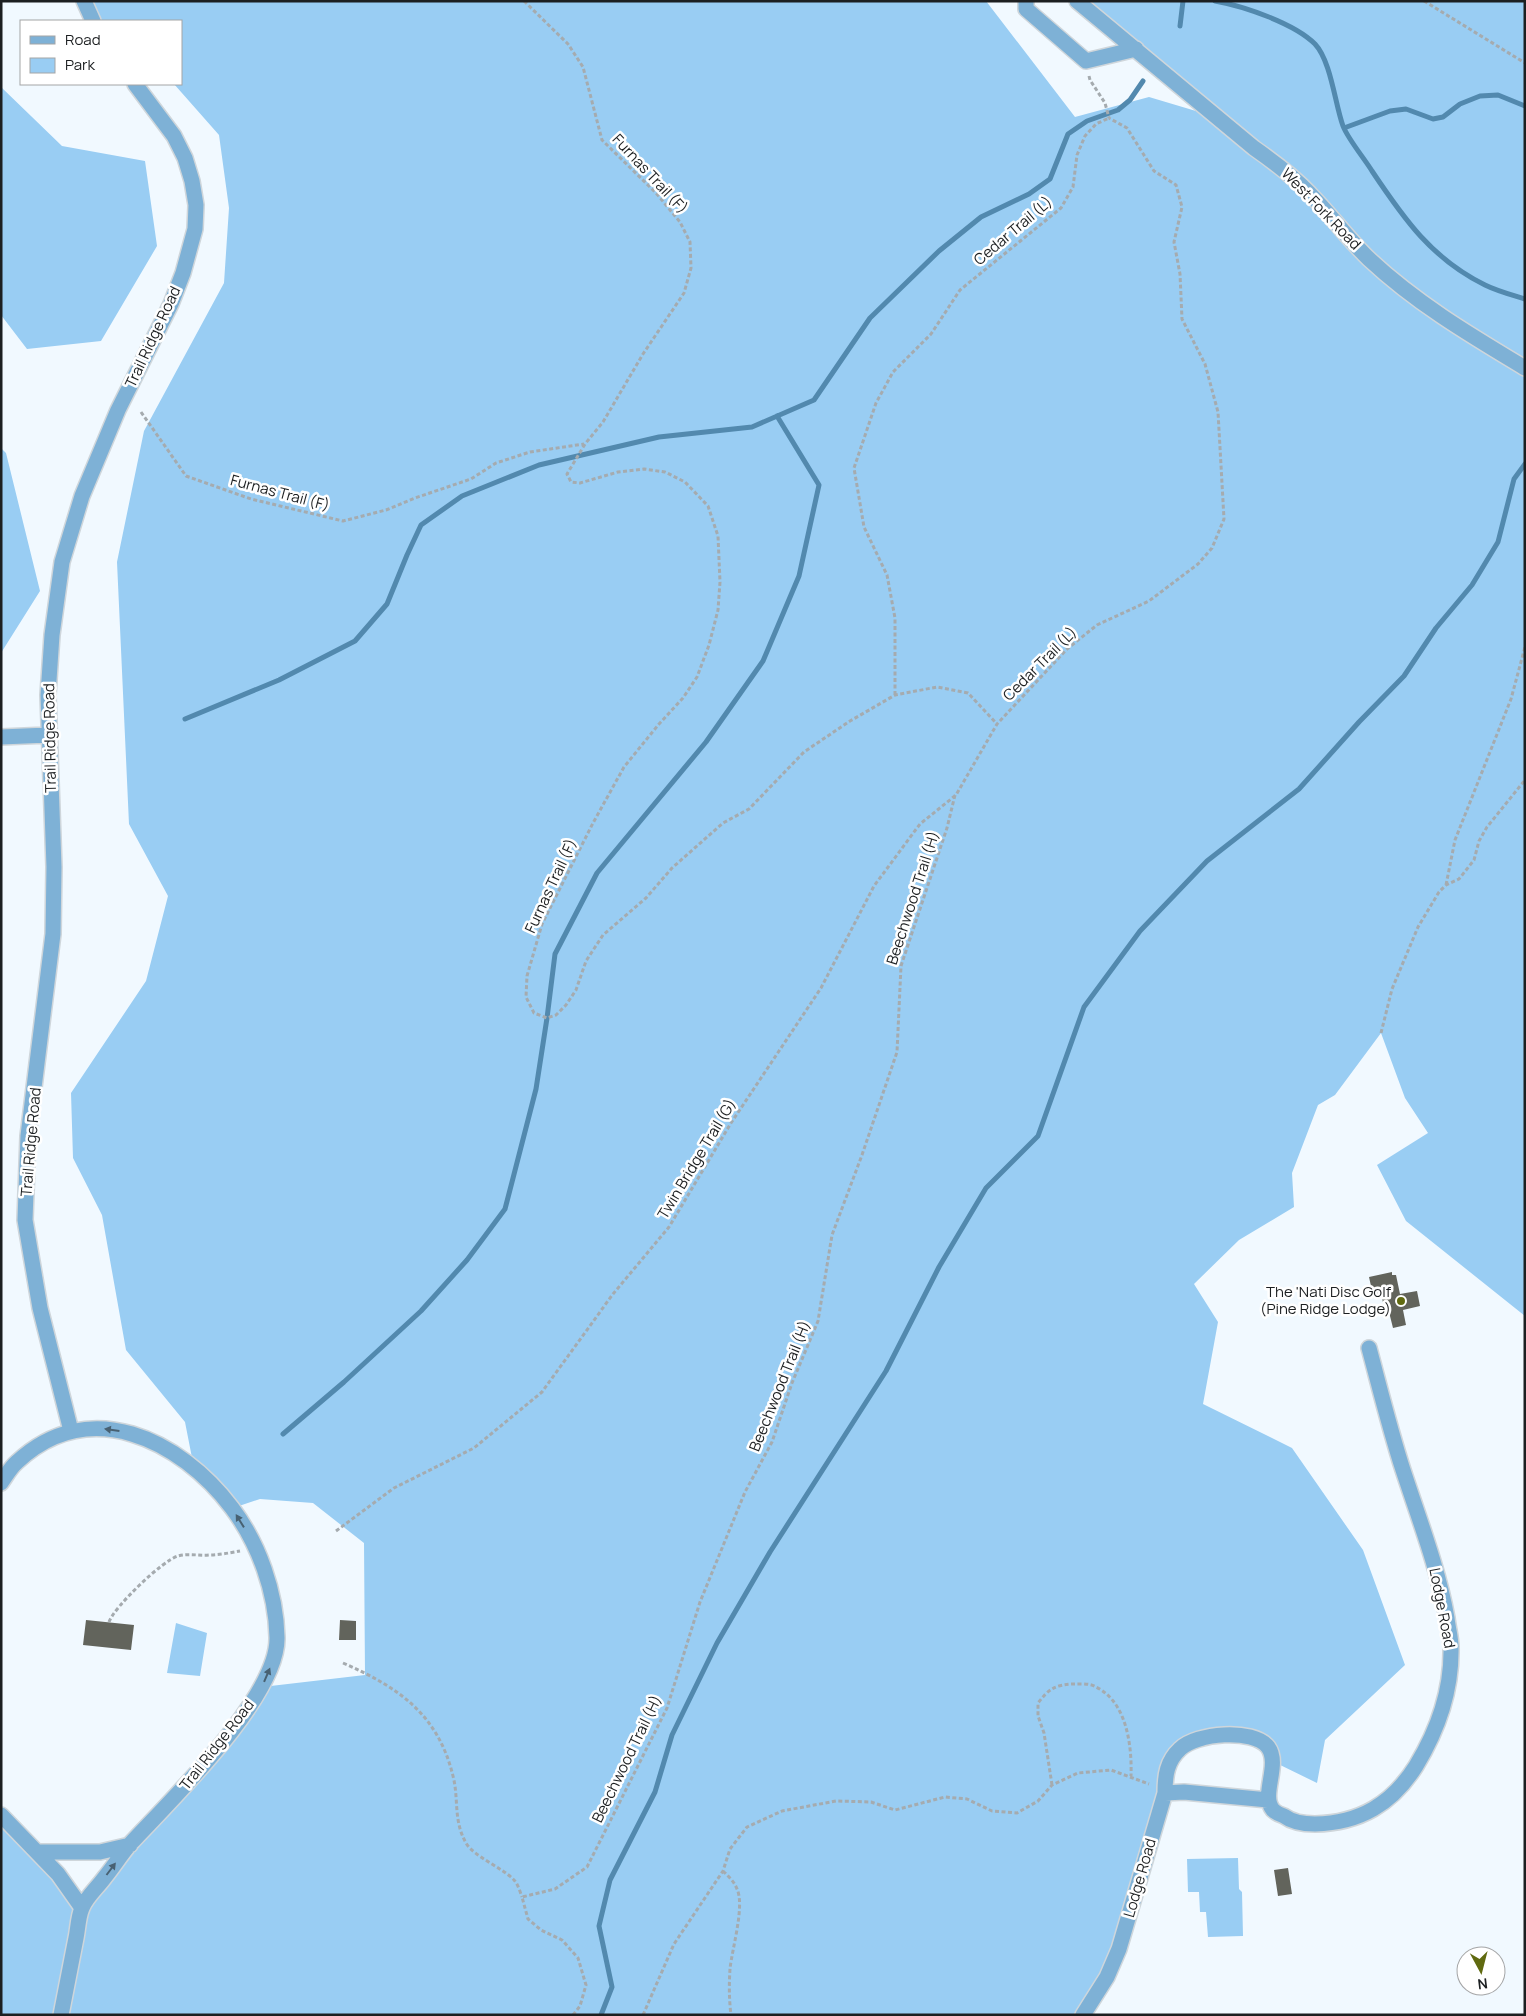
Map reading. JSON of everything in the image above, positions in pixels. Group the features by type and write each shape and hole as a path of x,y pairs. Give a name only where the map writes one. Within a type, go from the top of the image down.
{"street":[{"path":"84,1 93,20"},
{"path":"1026,1 1026,9 1086,61 1136,49"},
{"name":"West Fork Road","path":"1077,1 1310,193 1368,258 1405,290 1444,319 1525,368"},
{"name":"Trail Ridge Road","path":"71,1431 40,1308 26,1220 28,1136 53,934 54,866 48,735 48,695 52,635 62,562 82,496 118,410 171,304 183,273 195,229 196,205 192,181 185,158 174,136 136,85"},
{"path":"1,737 48,735"},
{"name":"Lodge Road","path":"1083,2015 1107,1977 1119,1949 1165,1793 1164,1776 1172,1756 1185,1744 1211,1736 1236,1735 1256,1738 1268,1748 1272,1761 1268,1800 1273,1810 1290,1820 1313,1824 1337,1822 1359,1816 1383,1804 1406,1782 1428,1746 1438,1724 1447,1693 1451,1644 1443,1599 1430,1552 1390,1430 1369,1348"},
{"name":"Trail Ridge Road","path":"1,1483 15,1464 42,1442 71,1431 86,1428 110,1429 132,1433 175,1454 218,1490 232,1508 255,1548 264,1567 271,1591 278,1640 262,1687 249,1708 188,1783 130,1844 82,1908 61,2015"},
{"path":"1165,1793 1184,1792 1268,1800"},
{"path":"1,1815 58,1874 82,1908"},
{"path":"38,1852 100,1852 130,1844"}],"path":[{"name":"Furnas Trail (F)","path":"524,1 568,44 584,67 602,140 662,200 680,222 690,242 692,268 684,294 643,354 602,422 585,444 567,474 571,482 580,483 618,472 644,469 665,472 685,482 708,506 718,536 720,582 718,610 709,645 697,677 683,698 624,767 593,823 542,924 527,976 526,997 534,1012 547,1018 556,1015 566,1005 576,990 586,961 603,935 646,898 672,868 723,823 749,809 804,752 850,721 896,694 937,687 968,693 997,724"},
{"path":"1424,1 1525,63"},
{"path":"1086,61 1090,80 1105,103 1110,118"},
{"name":"Cedar Trail (L)","path":"896,694 895,618 889,583 864,527 854,468 876,403 893,372 931,334 960,290 1061,208 1073,186 1077,155 1085,136 1096,124 1110,118 1127,128 1154,171 1176,185 1182,207 1174,242 1180,274 1182,319 1205,364 1218,412 1224,519 1212,548 1198,564 1149,601 1096,625 1067,649 997,724"},
{"name":"Furnas Trail (F)","path":"141,412 186,476 251,499 343,521 386,510 471,479 496,463 530,452 585,444"},
{"path":"1446,885 1455,840 1511,699 1525,647"},
{"name":"Twin Bridge Trail (G)","path":"336,1531 394,1488 474,1448 542,1392 613,1294 669,1227 731,1123 821,988 874,886 920,824 956,794 997,724"},
{"path":"1381,1033 1392,988 1418,927 1438,892 1446,885 1460,879 1474,860 1479,841 1486,827 1525,780"},
{"name":"Beechwood Trail (H)","path":"522,1897 555,1889 586,1867 667,1708 700,1602 745,1492 772,1442 792,1383 818,1321 832,1235 862,1156 897,1052 901,966 948,828 956,794"},
{"path":"109,1622 119,1606 155,1571 175,1557 189,1554 224,1554 255,1548"},
{"path":"343,1663 376,1678 404,1696 434,1728 444,1748 454,1777 458,1827 467,1846 514,1880 522,1897 528,1919 541,1930 562,1940 578,1958 586,1985 580,2006 573,2015"},
{"path":"1052,1785 1044,1733 1038,1716 1038,1703 1048,1690 1060,1684 1082,1684 1096,1687 1113,1700 1127,1727 1132,1752 1131,1776"},
{"path":"643,2015 674,1944 723,1871 730,1849 747,1827 782,1812 836,1801 871,1802 895,1810 946,1797 966,1799 992,1811 1017,1814 1038,1801 1052,1785 1078,1773 1111,1770 1131,1776 1165,1793"},
{"path":"723,1871 738,1890 738,1917 730,1967 728,1995 731,2015"}],"green space":[{"path":"84,1 986,1 1075,117 1149,97 1216,117 1077,1 1525,1 1525,1316 1406,1221 1377,1165 1428,1133 1405,1098 1381,1033 1335,1095 1318,1105 1292,1173 1294,1207 1239,1240 1194,1284 1218,1322 1203,1404 1292,1448 1363,1550 1405,1665 1325,1740 1317,1783 1272,1761 1268,1747 1211,1736 1173,1756 1119,1949 1083,2015 1,2015 1,1815 81,1908 262,1687 365,1675 364,1543 313,1503 260,1499 233,1508 194,1468 185,1422 126,1350 102,1215 73,1158 71,1093 146,981 168,896 129,824 117,562 144,431 224,283 229,208 219,135 175,85 182,85 182,20 93,20"},
{"path":"1,87 62,146 145,161 157,246 101,341 27,349 1,315"},
{"path":"1,448 6,453 40,591 1,653"},
{"path":"176,1623 207,1633 200,1676 167,1673"},
{"path":"1238,1858 1239,1889 1242,1892 1243,1936 1208,1937 1206,1912 1200,1912 1199,1892 1188,1892 1187,1859"}],"building":[{"name":"The 'Nati Disc Golf (Pine Ridge Lodge)","path":"1392,1272 1392,1275 1396,1275 1400,1294 1417,1291 1420,1306 1403,1310 1406,1325 1393,1328 1389,1312 1385,1312 1381,1293 1373,1295 1369,1277"},
{"path":"86,1620 134,1625 131,1650 83,1645"},
{"path":"340,1620 356,1621 356,1640 339,1640"},
{"path":"1288,1868 1292,1894 1278,1896 1274,1870"}],"waterway":[{"path":"1180,26 1183,1"},
{"path":"1215,1 1268,16 1282,22 1306,36 1315,44 1329,72 1345,131 1408,221 1434,250 1466,275 1490,287 1525,299"},
{"path":"185,719 279,680 355,641 387,604 421,525 462,496 539,465 659,437 752,427 814,400 870,318 939,251 981,217 1029,194 1050,179 1068,134 1087,121 1118,110 1130,100 1143,81"},
{"path":"1344,128 1390,111 1406,109 1433,119 1443,117 1460,104 1480,96 1498,95 1525,106"},
{"path":"283,1434 344,1382 421,1311 467,1260 505,1209 536,1089 555,954 597,873 706,742 763,661 799,576 819,485 777,416"},
{"path":"601,2015 612,1987 599,1926 610,1880 655,1792 672,1735 717,1643 770,1552 886,1371 939,1267 986,1188 1038,1136 1084,1007 1140,931 1207,861 1299,789 1359,722 1404,676 1436,628 1472,585 1498,542 1514,479 1525,464"}],"place":[{"name":"The 'Nati Disc Golf (Pine Ridge Lodge)","path":"1401,1301"}]}
